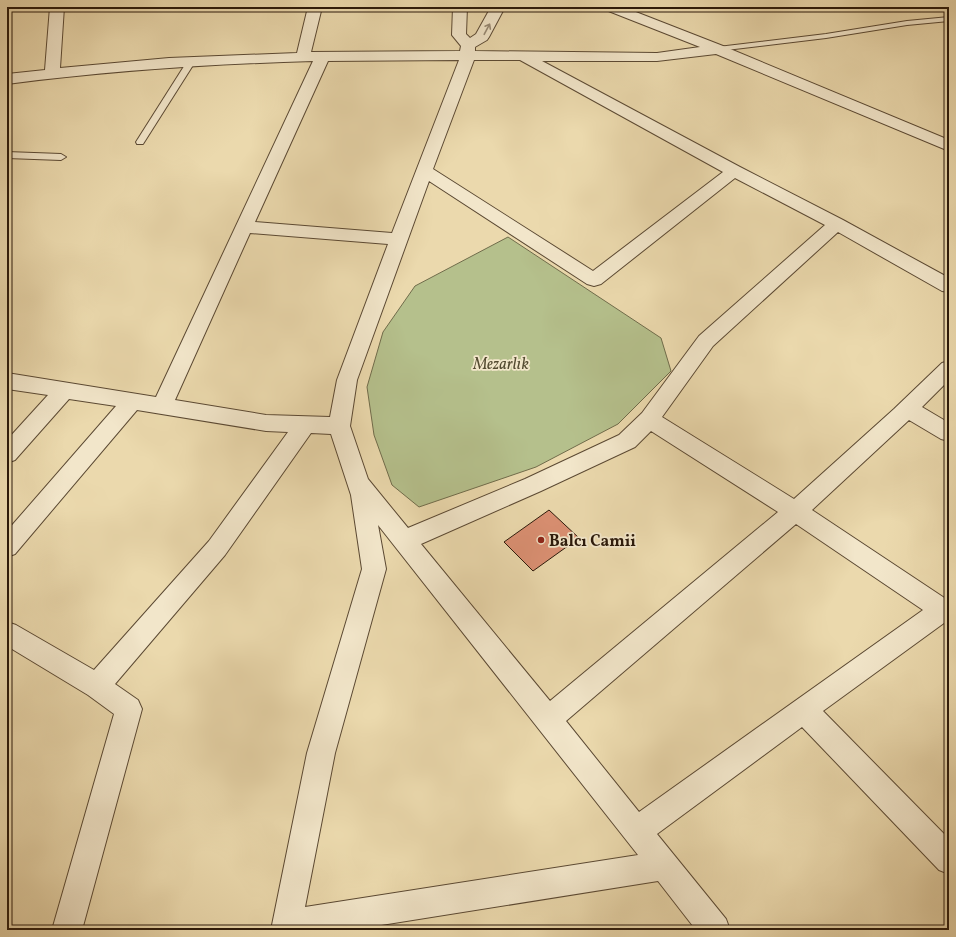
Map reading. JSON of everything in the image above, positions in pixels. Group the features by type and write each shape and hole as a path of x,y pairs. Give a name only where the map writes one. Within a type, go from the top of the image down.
{"street":[{"path":"52,73 57,7"},
{"path":"303,57 315,7"},
{"path":"460,7 459,35 468,51"},
{"path":"498,7 482,37 468,51 466,64 424,171 347,380 339,426 362,494 374,569 321,753 286,928 663,866"},
{"path":"611,7 718,49 949,146"},
{"path":"7,79 144,64 303,57 468,51 523,57 658,57 718,49"},
{"path":"162,406 322,57"},
{"path":"523,57 734,171 837,224 949,286"},
{"path":"424,171 594,280 734,171"},
{"path":"405,540 533,485 627,442 649,419 706,341 837,224"},
{"path":"244,228 400,239"},
{"path":"548,719 796,512 908,409 949,368"},
{"path":"7,381 266,423 339,426"},
{"path":"7,454 65,390"},
{"path":"7,547 133,401"},
{"path":"908,409 949,433"},
{"path":"637,830 804,710 946,612 796,512 649,419"},
{"path":"97,686 216,548 306,424"},
{"path":"357,482 637,830 663,866 714,930"},
{"path":"7,633 97,686 129,709 67,930"},
{"path":"804,710 949,860"}],"lane":[{"path":"718,49 826,36 907,23 949,19"},
{"path":"140,142 191,62"},
{"path":"7,155 61,157"}],"green space":[{"name":"Mezarlık","path":"508,237 661,338 671,371 618,424 536,467 419,507 392,485 374,435 367,387 383,332 415,286"}],"building":[{"name":"Balcı Camii","path":"549,510 579,538 533,571 504,542"}],"place":[{"name":"Balcı Camii","path":"541,540"}]}
